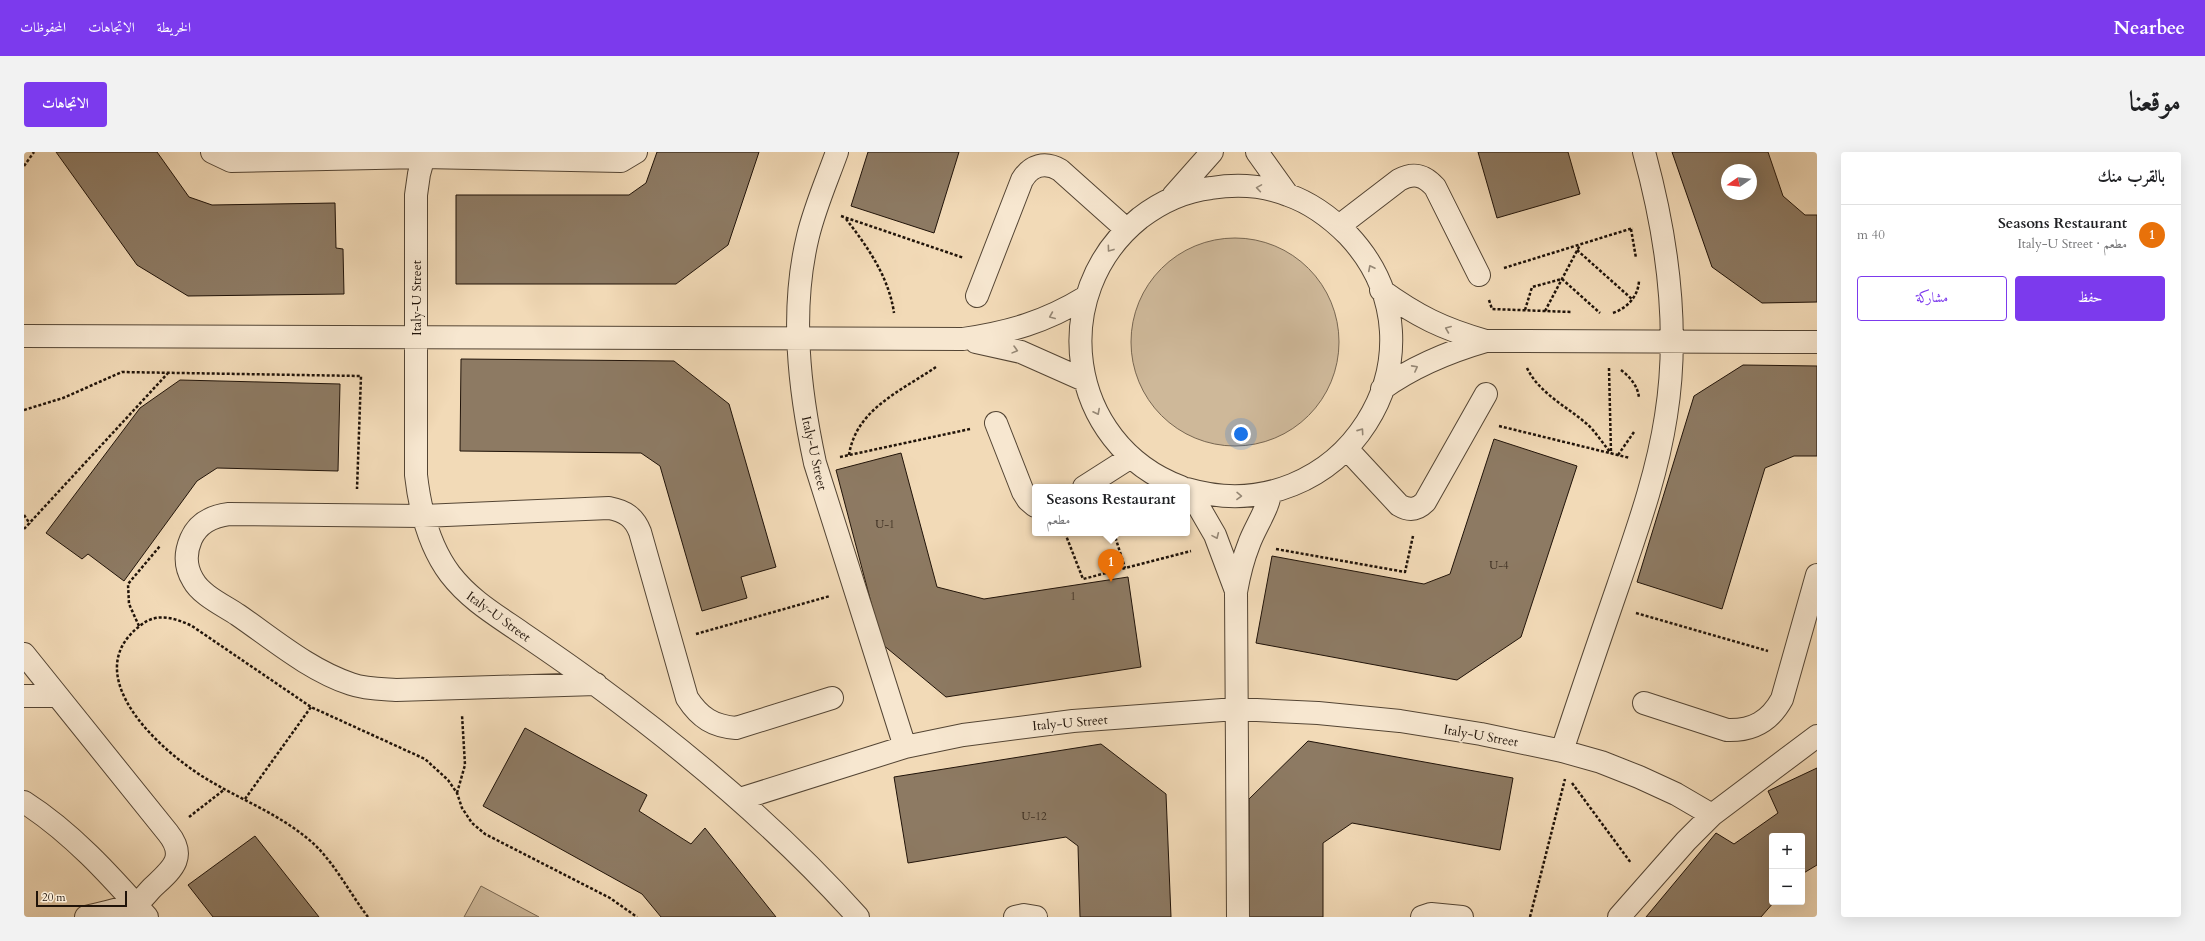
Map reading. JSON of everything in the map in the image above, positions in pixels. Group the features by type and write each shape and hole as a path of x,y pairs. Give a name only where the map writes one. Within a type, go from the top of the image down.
{"street":[{"path":"212,152 217,156 232,161 424,155 621,161 636,152"},
{"name":"Italy-U Street","path":"837,152 816,208 808,236 802,268 798,339 806,420 815,463 905,747"},
{"path":"1170,199 1212,152"},
{"path":"1258,152 1287,194"},
{"path":"1562,751 1647,500 1666,415 1671,342 1669,294 1660,220 1644,152"},
{"name":"Italy-U Street","path":"424,155 416,195 416,475 423,516 439,556 463,589 477,603 596,684 740,799 788,843 858,917"},
{"path":"976,296 1022,180 1026,174 1038,165 1054,166 1060,170 1126,229"},
{"path":"1339,226 1399,180 1408,175 1418,175 1428,179 1435,187 1479,275"},
{"path":"1175,484 1158,476 1131,457 1102,422 1084,380 1079,338 1081,317 1095,272 1109,249 1126,229 1147,212 1170,199 1198,189 1228,185 1258,187 1287,194 1315,208 1339,226 1357,245 1371,267 1381,290 1388,315 1390,340 1388,365 1382,389 1374,411 1362,432 1347,449 1316,475 1298,484 1249,497 1219,496 1190,490"},
{"path":"1381,290 1405,308 1430,322 1458,333 1486,341 1817,342"},
{"path":"24,336 963,339 1020,328 1060,313 1086,297"},
{"path":"963,339 1021,352 1084,380"},
{"path":"1382,389 1400,376 1428,361 1456,350 1486,341"},
{"path":"1347,449 1399,505 1405,508 1420,507 1425,502 1486,394"},
{"path":"996,423 1023,492 1032,503"},
{"path":"1089,484 1131,457"},
{"path":"1238,917 1236,592 1248,544 1270,500 1270,492"},
{"path":"1190,494 1201,507 1219,544 1236,592"},
{"path":"596,684 396,690 373,689 352,684 331,676 312,666 200,590 188,571 186,559 187,548 198,528 207,520 218,516 423,516 609,508 620,510 629,514 636,522 640,532 670,641 688,698 695,711 707,721 721,727 743,726 832,698"},
{"path":"1644,703 1727,730 1741,730 1754,727 1766,720 1776,710 1782,699 1817,575"},
{"path":"24,654 56,696 168,833 174,841 177,850 176,860 172,869 141,910 86,917"},
{"path":"24,696 56,696"},
{"name":"Italy-U Street","path":"740,799 905,747 963,735 1026,726 1236,709 1318,713 1400,721 1481,734 1562,751 1601,762 1639,776 1676,794 1712,816"},
{"path":"1620,917 1712,816 1817,736"},
{"path":"24,802 46,816 68,835 141,910"},
{"path":"1422,917 1431,914 1462,917"},
{"path":"1015,917 1024,915 1036,917"}],"path":[{"path":"24,166 34,152"},
{"path":"816,208 988,266"},
{"path":"845,218 874,259 885,282 893,306 898,339"},
{"path":"1577,312 1492,309 1479,275 1660,220"},
{"path":"1631,229 1637,259"},
{"path":"1581,244 1545,311 1525,363 1532,378 1543,390 1589,425 1611,453"},
{"path":"1577,250 1633,300"},
{"path":"1593,313 1612,314 1620,311 1633,300 1637,292 1639,278"},
{"path":"1525,310 1532,287 1562,279"},
{"path":"1562,279 1600,313"},
{"path":"849,455 856,430 866,416 936,367 938,339"},
{"path":"1611,453 1609,365 1628,375 1635,385 1640,401"},
{"path":"24,410 63,398 122,372 361,376 356,516"},
{"path":"24,528 30,524 169,372"},
{"path":"1471,419 1656,464"},
{"path":"815,463 996,423"},
{"path":"1618,455 1627,445 1636,426"},
{"path":"1248,544 1405,572 1420,507"},
{"path":"24,515 30,524"},
{"path":"139,626 129,604 128,584 170,534 187,548"},
{"path":"1066,536 1083,579 1219,544"},
{"path":"1115,536 1125,568"},
{"path":"670,641 854,589"},
{"path":"1611,606 1794,659"},
{"path":"368,917 334,867 309,839 278,816 192,770 167,750 124,701 117,684 116,665 121,648 131,632 146,621 164,617 192,626 311,707 425,759 448,780 457,793 462,808 472,823 485,834 610,898 637,917"},
{"path":"457,793 465,765 460,689"},
{"path":"245,799 311,707"},
{"path":"1530,917 1566,775 1648,885"},
{"path":"168,833 225,789"}],"shaded area":[{"path":"1235,238 1255,240 1275,246 1284,250 1309,268 1327,293 1331,302 1337,322 1339,342 1337,362 1331,382 1327,391 1309,416 1284,434 1275,438 1255,444 1235,446 1215,444 1195,438 1186,434 1161,416 1143,391 1139,382 1133,362 1131,342 1133,322 1139,302 1143,293 1161,268 1186,250 1195,246 1215,240"},
{"path":"481,886 539,917 464,917"}],"building":[{"path":"56,152 157,152 189,197 212,205 335,203 336,248 343,249 344,294 188,296 137,265"},
{"path":"657,152 759,152 728,245 676,284 456,284 456,195 629,195 646,183"},
{"path":"868,152 959,152 934,233 851,206"},
{"path":"1478,152 1568,152 1580,194 1497,218"},
{"path":"1672,152 1768,152 1783,196 1805,215 1817,215 1817,302 1762,303 1712,267"},
{"path":"461,359 674,361 729,404 776,567 741,577 747,598 702,611 660,466 641,453 460,451"},
{"path":"1743,365 1817,366 1817,456 1794,456 1765,468 1722,609 1637,582 1694,396"},
{"path":"180,380 340,384 338,471 217,468 197,481 124,581 88,554 82,559 46,533 140,408"},
{"path":"1494,439 1577,466 1521,637 1457,680 1256,643 1272,556 1424,584 1450,574"},
{"path":"901,453 937,587 984,599 1128,577 1141,667 946,697 882,644 836,470"},
{"path":"525,728 647,795 639,811 691,844 705,828 776,917 661,917 642,894 483,806"},
{"path":"1308,741 1513,778 1500,850 1352,823 1323,843 1323,917 1249,917 1249,799"},
{"path":"1101,744 1166,794 1171,917 1080,917 1078,846 1066,837 908,863 894,777"},
{"path":"1817,768 1817,865 1805,872 1805,833 1769,833 1769,905 1771,905 1761,917 1646,917 1716,833 1734,844 1778,813 1768,791"},
{"path":"255,836 319,917 213,917 188,885"}],"place":[{"name":"Seasons Restaurant","path":"1111,582"}]}
